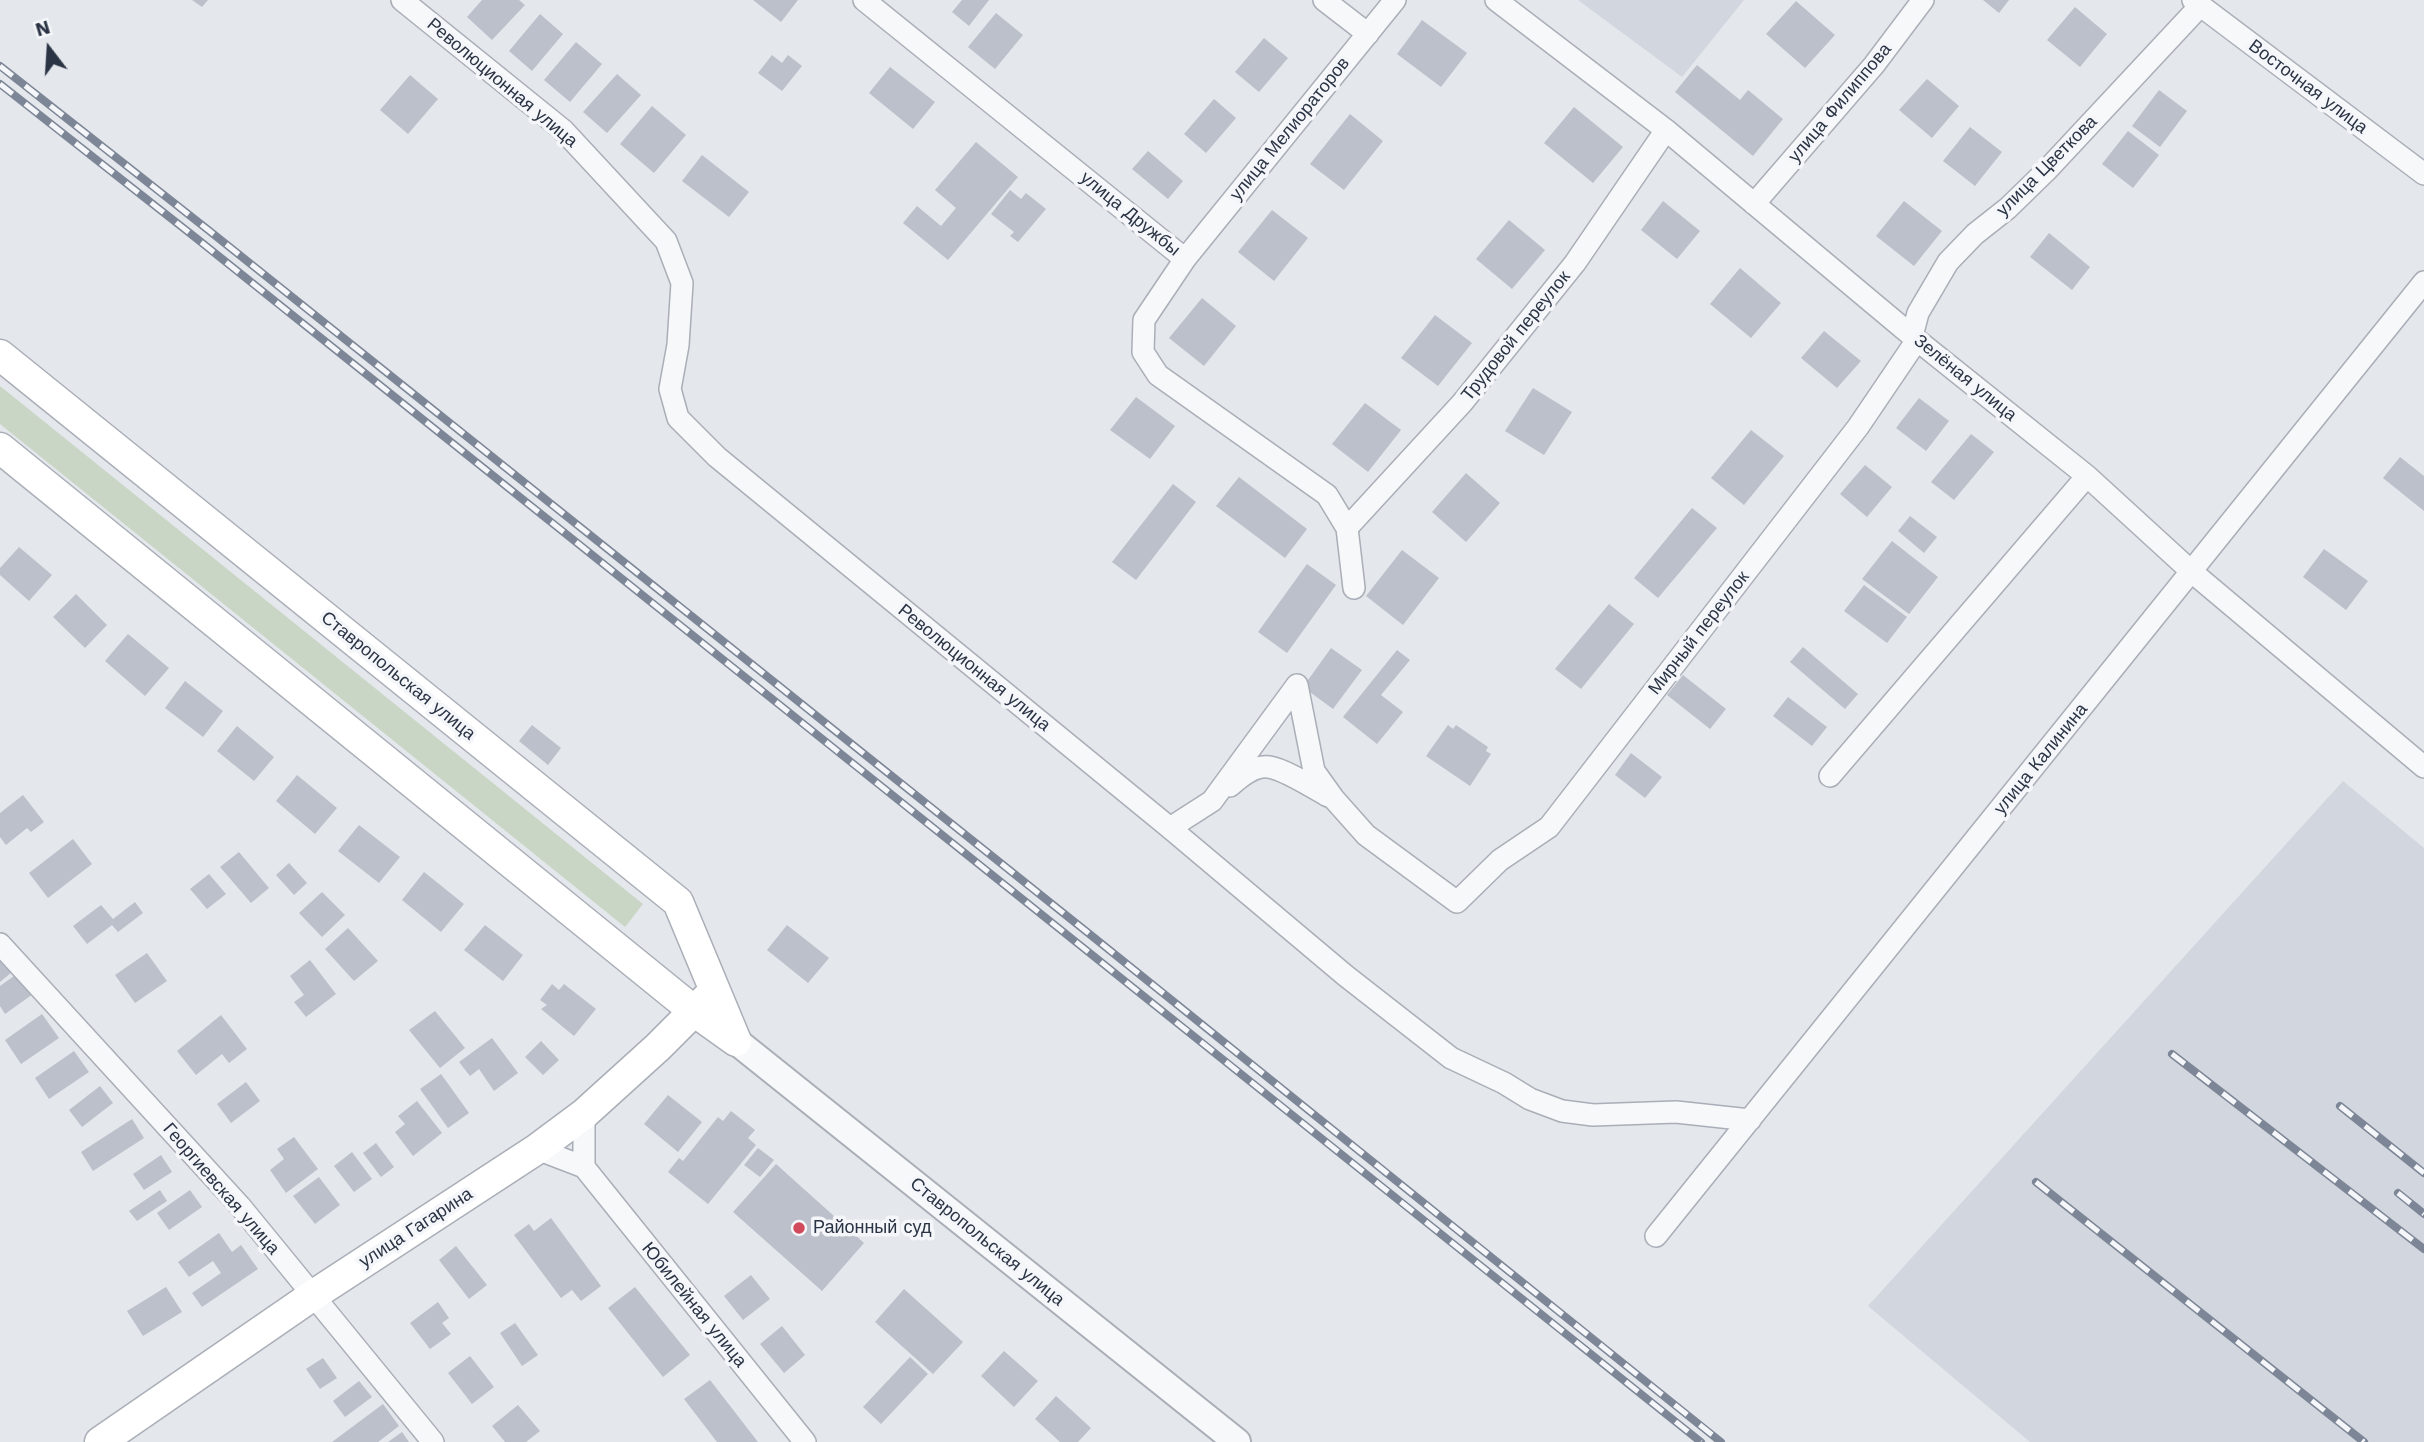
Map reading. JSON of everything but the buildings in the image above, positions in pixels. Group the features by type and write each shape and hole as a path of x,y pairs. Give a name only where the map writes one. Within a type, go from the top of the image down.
{"main road":[{"name":"Ставропольская улица","path":"0,355 678,902 704,1001"},
{"name":"Ставропольская улица","path":"0,448 704,1001 736,1041"},
{"name":"улица Гагарина","path":"100,1442 312,1296 537,1149 584,1114 704,1001"}],"street":[{"name":"Революционная улица","path":"402,0 563,130 666,241 682,283 678,345 670,389 678,418 696,438 1346,976 1451,1058 1504,1083 1530,1099 1562,1111 1593,1115 1676,1112 1750,1120"},
{"name":"улица Дружбы","path":"864,0 1185,259 1143,320 1143,352 1158,374 1327,495 1347,528 1354,588"},
{"path":"1324,0 1368,34"},
{"name":"улица Мелиораторов","path":"1185,259 1395,0"},
{"name":"Зелёная улица","path":"1496,0 1666,130 1914,338 2087,476 2192,572 2424,768"},
{"name":"улица Филиппова","path":"1754,204 1874,65 1923,0"},
{"name":"Восточная улица","path":"2196,3 2424,174"},
{"name":"улица Цветкова","path":"1914,338 1918,313 1948,262 1975,234 2008,208 2046,171 2196,3"},
{"name":"Трудовой переулок","path":"1347,528 1462,403 1575,263 1666,130"},
{"name":"улица Калинина","path":"1657,1236 2424,282"},
{"name":"Мирный переулок","path":"1334,799 1366,835 1457,902 1500,860 1549,827 1858,427 1914,338"},
{"path":"1830,776 2087,476"},
{"path":"1212,801 1297,685 1314,771 1334,799"},
{"path":"1170,828 1212,801 1245,773 1268,766 1297,778 1334,799"},
{"name":"Георгиевская улица","path":"0,944 240,1206 433,1442"},
{"name":"Ставропольская улица","path":"736,1041 1237,1442"},
{"path":"537,1149 584,1167 584,1114"},
{"name":"Юбилейная улица","path":"584,1167 805,1442"}],"shaded area":[{"path":"1578,0 1744,0 1682,77"},
{"path":"2343,781 2424,848 2424,1442 2030,1442 1868,1306"}],"green space":[{"path":"0,386 643,904 625,927 0,424"}],"railway":[{"path":"0,66 1087,932 1721,1442"},
{"path":"0,84 1701,1442"},
{"path":"2172,1054 2424,1249"},
{"path":"2340,1106 2424,1173"},
{"path":"2036,1182 2364,1442"},
{"path":"2398,1193 2424,1214"}],"place":[{"name":"Районный суд","path":"799,1228"}]}
